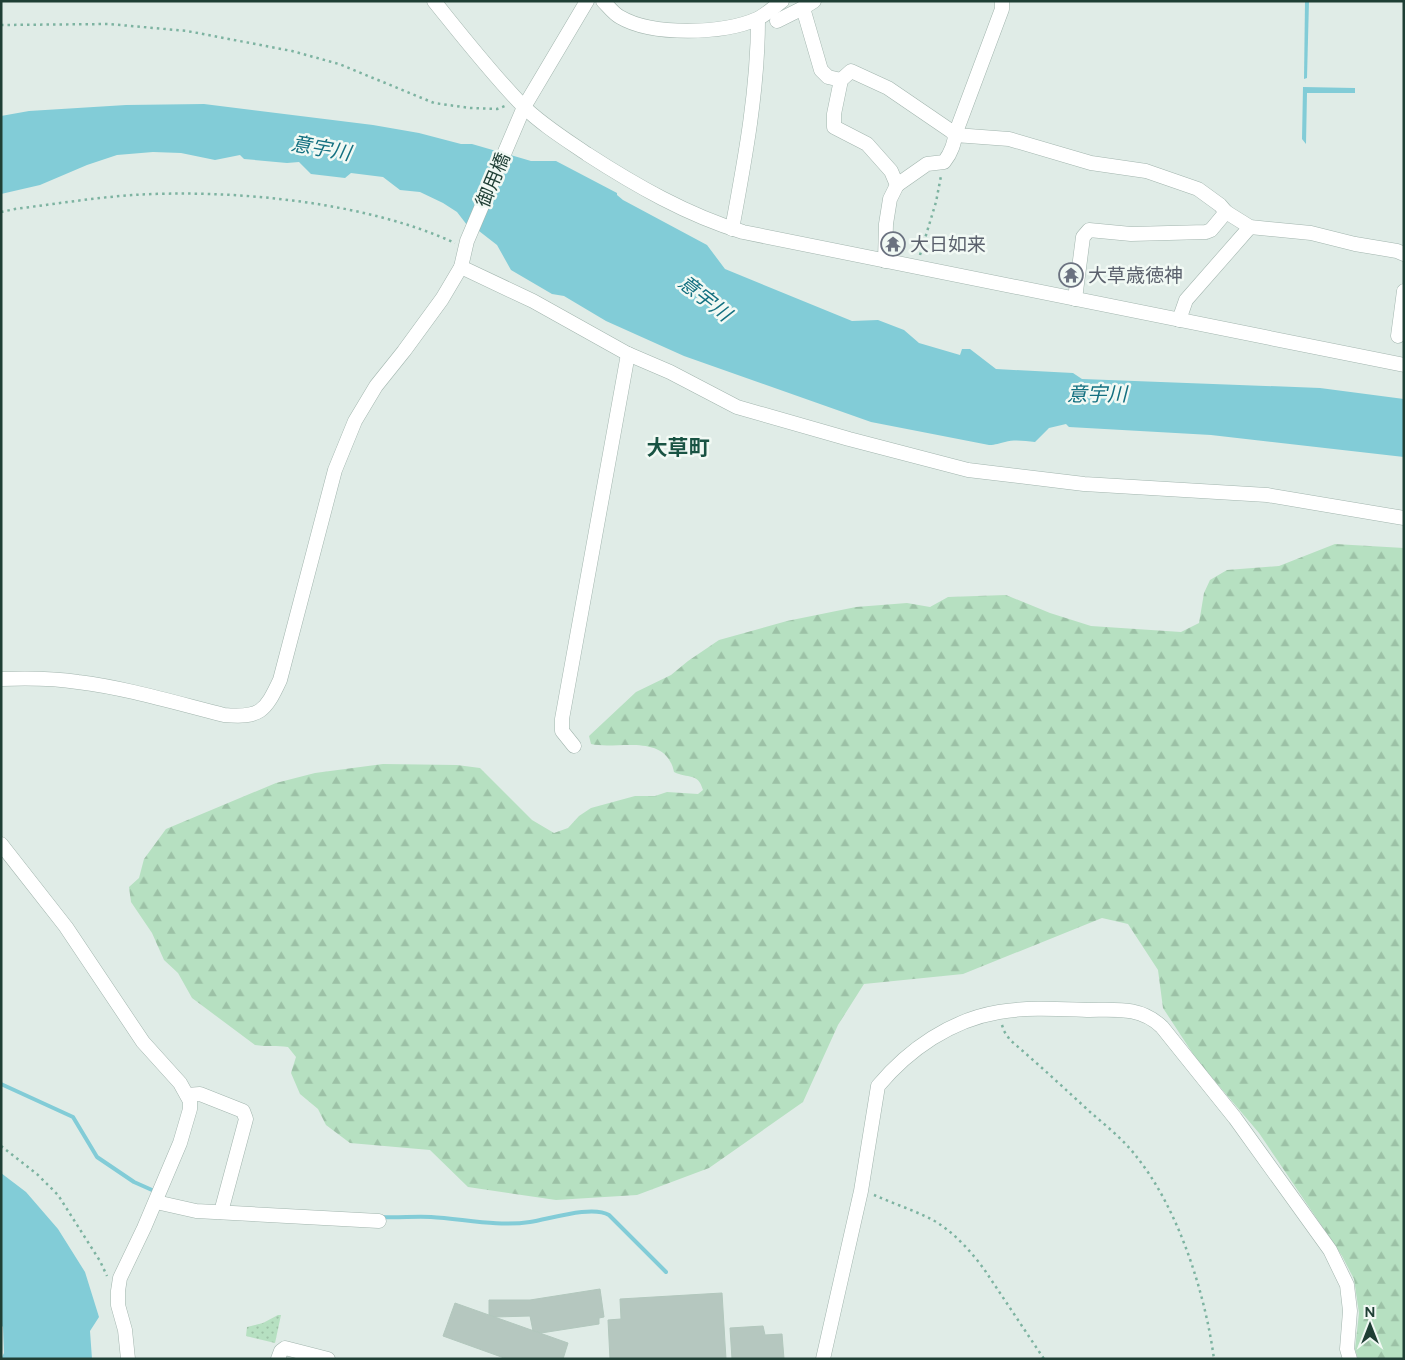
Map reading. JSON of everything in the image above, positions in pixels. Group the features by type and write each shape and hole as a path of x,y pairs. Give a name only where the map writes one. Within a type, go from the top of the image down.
{"street":[{"path":"434,1 520,108 610,168 698,216 732,229 1404,365"},
{"name":"御用橋","path":"1,679 38,678 78,682 114,688 224,715 256,714 272,698 280,680 335,470 355,421 376,386 442,299 461,267 466,244 520,108 587,1"},
{"path":"603,1 619,17 634,23 642,26 676,30 723,28 758,19 782,1"},
{"path":"885,261 886,224 890,199 897,185 927,164 944,162 955,143 955,135 1002,9 1002,1"},
{"path":"777,21 808,4 820,70 828,77 841,80"},
{"path":"732,229 752,114 758,58 758,19"},
{"path":"897,185 891,171 867,144 834,127 834,114 841,80 851,71 888,88 955,135 1009,139 1091,163 1146,171 1198,189 1220,204 1226,212 1250,227 1311,233 1404,254"},
{"path":"1076,299 1084,237 1089,230 1131,234 1206,232 1211,230 1226,212"},
{"path":"1179,320 1186,300 1250,227"},
{"path":"461,267 533,302 628,354 670,372 737,407 849,439 968,470 1084,484 1267,495 1404,518"},
{"path":"1398,336 1404,291"},
{"path":"574,746 562,731 562,720 628,354"},
{"path":"1,844 66,927 143,1042 180,1083 190,1101 190,1109 180,1143 156,1202 120,1278 118,1304 125,1330 128,1359"},
{"path":"823,1359 861,1190 878,1086 887,1075 929,1039 967,1019 999,1012 1032,1009 1135,1010 1154,1019 1235,1118 1330,1250 1347,1285 1350,1311 1348,1349 1350,1359"},
{"path":"187,1095 200,1094 243,1111 246,1115 222,1208"},
{"path":"156,1202 183,1209 222,1208 379,1221"},
{"path":"278,1359 280,1351 285,1348 328,1359"}],"path":[{"path":"1,25 109,24 186,31 292,51 339,64 434,103 448,106 497,109 508,104 520,108"},
{"path":"917,267 936,202 944,162"},
{"path":"1,212 44,205 131,196 171,194 248,196 358,212 429,231 466,244"},
{"path":"999,1012 1004,1031 1010,1040 1114,1133 1134,1154 1155,1181 1162,1193 1190,1260 1208,1323 1214,1359"},
{"path":"1,1146 58,1195 100,1261 111,1285 118,1291"},
{"path":"861,1190 931,1219 960,1242 977,1259 1044,1359"}],"green space":[{"path":"1335,544 1404,548 1404,1359 1358,1359 1355,1349 1359,1313 1354,1279 1342,1256 1259,1133 1197,1060 1163,1008 1158,970 1128,924 1102,918 963,974 864,984 838,1025 803,1102 709,1168 637,1195 556,1200 468,1187 430,1150 350,1143 326,1125 318,1109 300,1094 291,1073 296,1057 288,1047 255,1045 192,998 178,973 164,960 152,933 131,902 129,887 139,878 144,859 166,829 276,783 315,773 383,764 457,765 480,768 532,820 554,833 568,828 579,816 591,808 635,796 655,796 667,792 698,794 703,790 701,784 695,778 674,772 669,760 661,752 651,747 639,745 591,744 589,736 636,692 671,675 719,640 787,621 856,607 907,603 930,607 948,597 1006,595 1050,613 1091,626 1181,632 1199,623 1204,593 1210,580 1227,570 1279,566"},
{"path":"281,1315 275,1343 246,1336 247,1327 263,1323"}],"water":[{"path":"1305,1 1309,1 1307,78 1304,79"},
{"path":"1303,87 1355,88 1355,93 1307,93 1306,144 1302,139"},
{"name":"意宇川","path":"204,104 373,125 419,133 461,144 472,144 531,161 556,161 617,193 623,200 707,245 725,269 852,321 878,320 904,330 919,343 960,355 962,349 970,349 996,369 1073,373 1082,379 1320,388 1404,399 1404,457 1211,435 1069,427 1066,424 1049,428 1035,442 1020,440 989,445 871,422 684,356 606,321 564,296 552,294 511,270 497,245 479,231 467,225 457,212 420,192 400,190 383,177 351,173 345,178 311,174 299,162 287,163 244,159 240,155 215,160 181,153 153,152 117,155 87,165 40,185 1,194 1,116 29,111 126,105"},
{"path":"1,1173 26,1192 58,1229 85,1272 99,1317 90,1331 92,1359 1,1359 4,1353 3,1327 1,1325"}],"building":[{"path":"600,1289 604,1317 599,1318 599,1324 541,1333 533,1331 530,1316 495,1317 489,1315 489,1300 530,1300"},
{"path":"722,1293 726,1359 610,1359 608,1320 621,1319 620,1299"},
{"path":"455,1303 568,1343 563,1359 507,1359 443,1336"},
{"path":"763,1326 765,1335 782,1334 784,1359 732,1359 730,1328"}],"waterway":[{"path":"1,1084 73,1117 97,1157 134,1182 152,1190"},
{"path":"381,1217 431,1217 505,1224 530,1222 582,1212 602,1212 609,1215 666,1272"}],"place":[{"name":"大日如来","path":"893,244"},
{"name":"大草歳徳神","path":"1071,275"}],"district":[{"name":"大草町","path":"678,447"}]}
